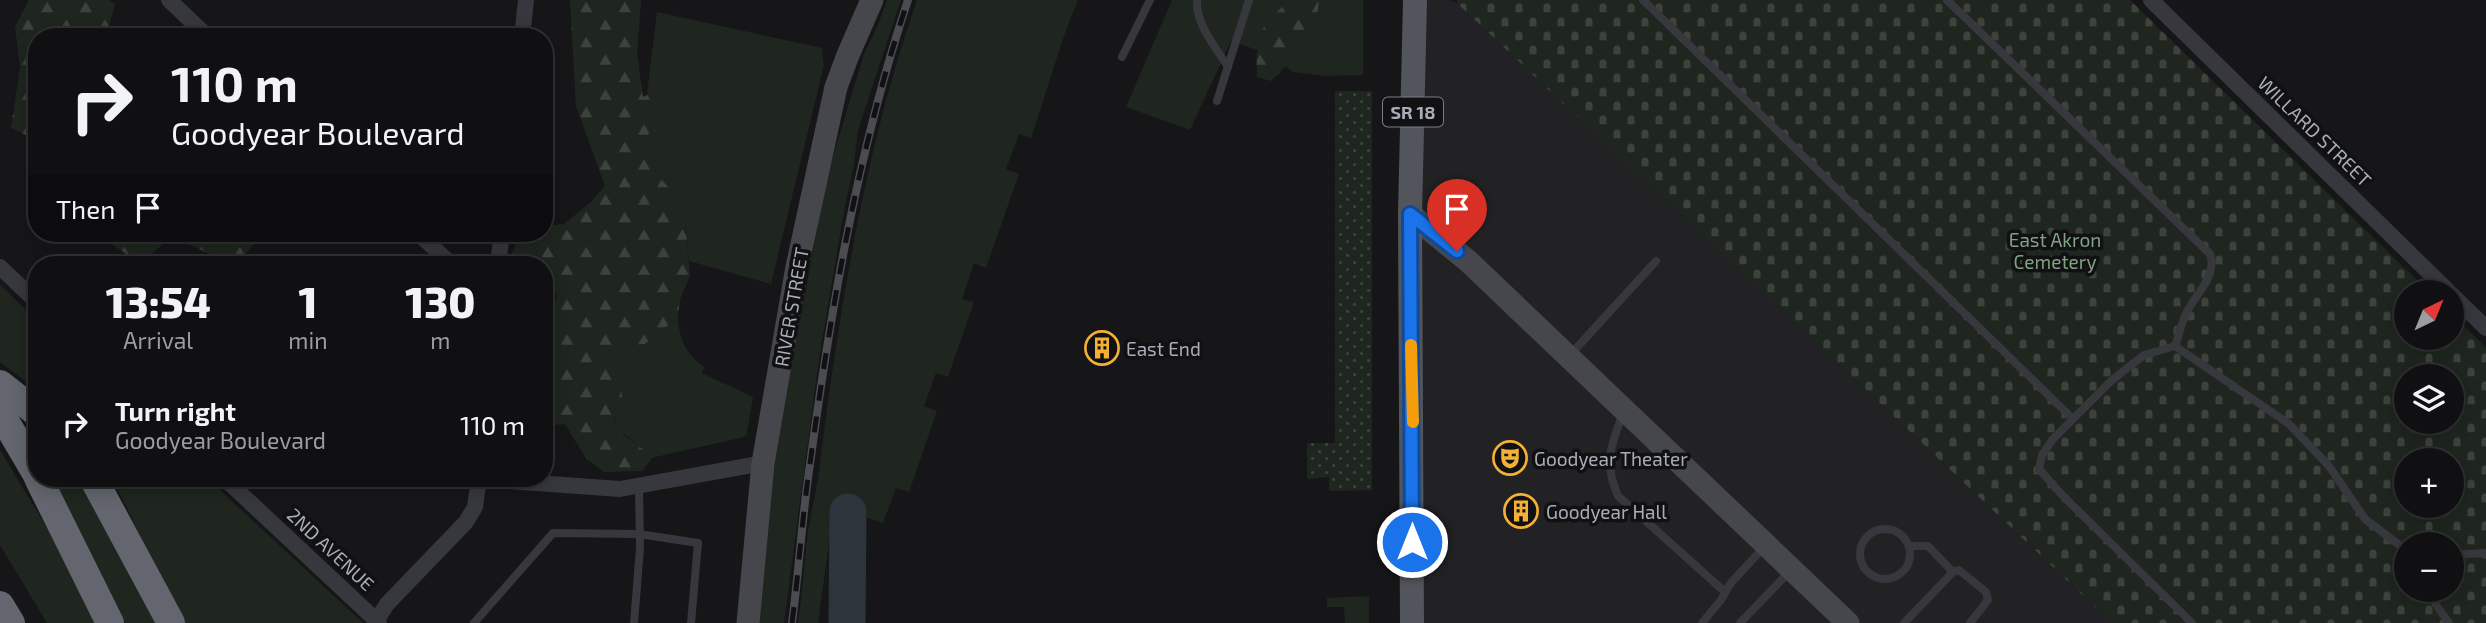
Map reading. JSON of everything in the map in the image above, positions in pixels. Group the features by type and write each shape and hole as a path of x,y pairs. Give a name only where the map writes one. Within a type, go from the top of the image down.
{"highway":[{"path":"1,394 28,408"},
{"path":"1,394 28,456"},
{"path":"42,487 110,623"},
{"path":"98,487 171,623"},
{"path":"0,605 11,623"}],"main road":[{"name":"SR 18","path":"1412,623 1410,214 1415,0"}],"street":[{"path":"169,0 199,28"},
{"path":"523,28 526,0"},
{"name":"RIVER STREET","path":"748,623 762,463 797,267 836,87 872,0"},
{"name":"WILLARD STREET","path":"2151,0 2436,280"},
{"path":"1410,214 1468,261 1848,623"},
{"path":"428,242 442,256"},
{"path":"0,267 28,293"},
{"name":"WILLARD STREET","path":"2464,307 2486,328"},
{"path":"553,484 597,488 639,486 762,463"},
{"name":"2ND AVENUE","path":"234,487 377,622"},
{"path":"377,622 387,604 466,522 475,508 478,487"}],"lane":[{"path":"1122,57 1150,0"},
{"path":"1198,0 1204,28 1228,67"},
{"path":"1217,101 1249,0"},
{"path":"1643,0 2073,419"},
{"path":"1947,0 2210,254 2213,262 2207,280 2186,313 2175,346"},
{"path":"1569,356 1656,261"},
{"path":"2175,346 2144,355 2112,380 2053,439 2042,455 2039,469 2192,623"},
{"path":"2175,346 2289,424 2329,466 2365,519 2394,541"},
{"path":"1624,409 1608,465 1618,496 1725,592"},
{"path":"634,623 639,486"},
{"path":"1882,528 1899,533 1909,546 1910,554 1905,569 1891,578 1884,579 1869,573 1860,560 1860,551 1867,536 1882,528"},
{"path":"474,623 552,533 639,534 698,543 691,623"},
{"path":"1702,623 1730,583 1766,545"},
{"path":"1909,546 1928,546 1953,572"},
{"path":"2464,554 2486,553"},
{"path":"1740,623 1792,569"},
{"path":"1904,623 1953,572 1959,570 1986,592 1988,600 1970,623"},
{"path":"2435,602 2449,623"}],"shaded area":[{"path":"1420,0 1449,0 1457,3 2112,623 1855,623 1415,210"},
{"path":"1418,233 1464,270 1832,623 1419,623"}],"green space":[{"path":"29,0 109,0 115,4 108,28 28,28 28,136 11,128 20,67 15,27"},
{"path":"570,0 641,0 637,54 643,97 660,89 657,114 644,145 657,174 669,188 685,221 690,276 680,299 678,317 645,344 616,347 609,353 624,366 621,408 614,418 616,429 653,457 642,471 604,472 586,458 565,424 553,425 553,307 557,296 553,291 553,256 512,256 517,242 553,242 553,225 564,224 590,203 605,186 576,106"},
{"path":"887,0 901,0 858,130 819,359 784,623 759,623 767,498 827,176 864,54"},
{"path":"917,0 1078,0 1031,138 1019,134 1006,169 1019,174 986,268 974,263 962,299 974,302 948,377 936,373 924,406 937,411 909,492 896,488 883,523 834,507 818,623 798,623 808,530 856,233 882,115"},
{"path":"1172,0 1363,0 1363,75 1325,76 1293,72 1271,55 1231,41 1190,130 1126,107"},
{"path":"1288,0 1319,0 1314,28 1288,64 1271,81 1257,77 1261,33 1268,21"},
{"name":"East Akron Cemetery","path":"1457,0 2130,0 2417,280 2394,280 2394,350 2464,350 2464,326 2486,348 2486,623 2112,623 1457,3"},
{"path":"657,12 822,48 824,65 771,284 689,261 685,221 669,188 657,174 644,145 645,110"},
{"path":"1335,91 1372,91 1372,490 1329,491 1329,477 1307,479 1307,443 1335,443"},
{"path":"113,242 165,242 150,256 129,256 113,245"},
{"path":"177,242 256,242 242,256 213,256 191,245"},
{"path":"0,285 28,311 28,383 0,362"},
{"path":"678,317 685,345 692,357 704,367 702,373 753,397 747,433 744,437 651,458 627,436 616,430 609,353 616,347 645,344"},
{"path":"0,450 71,568 99,623 47,623 0,545"},
{"path":"56,487 85,487 156,623 125,623"},
{"path":"116,487 217,487 363,623 183,623"},
{"path":"1369,596 1369,623 1345,623 1344,607 1327,607 1327,598"}],"waterway":[{"path":"847,623 848,512"}],"railway":[{"path":"792,623 807,484 837,288 875,114 908,0"}],"slow traffic":[{"path":"1411,345 1413,422"}],"place":[{"name":"East End","path":"1102,348"},
{"name":"Goodyear Theater","path":"1510,458"},
{"name":"Goodyear Hall","path":"1521,511"}],"route":[{"path":"1412,542 1410,214 1457,251"}]}
